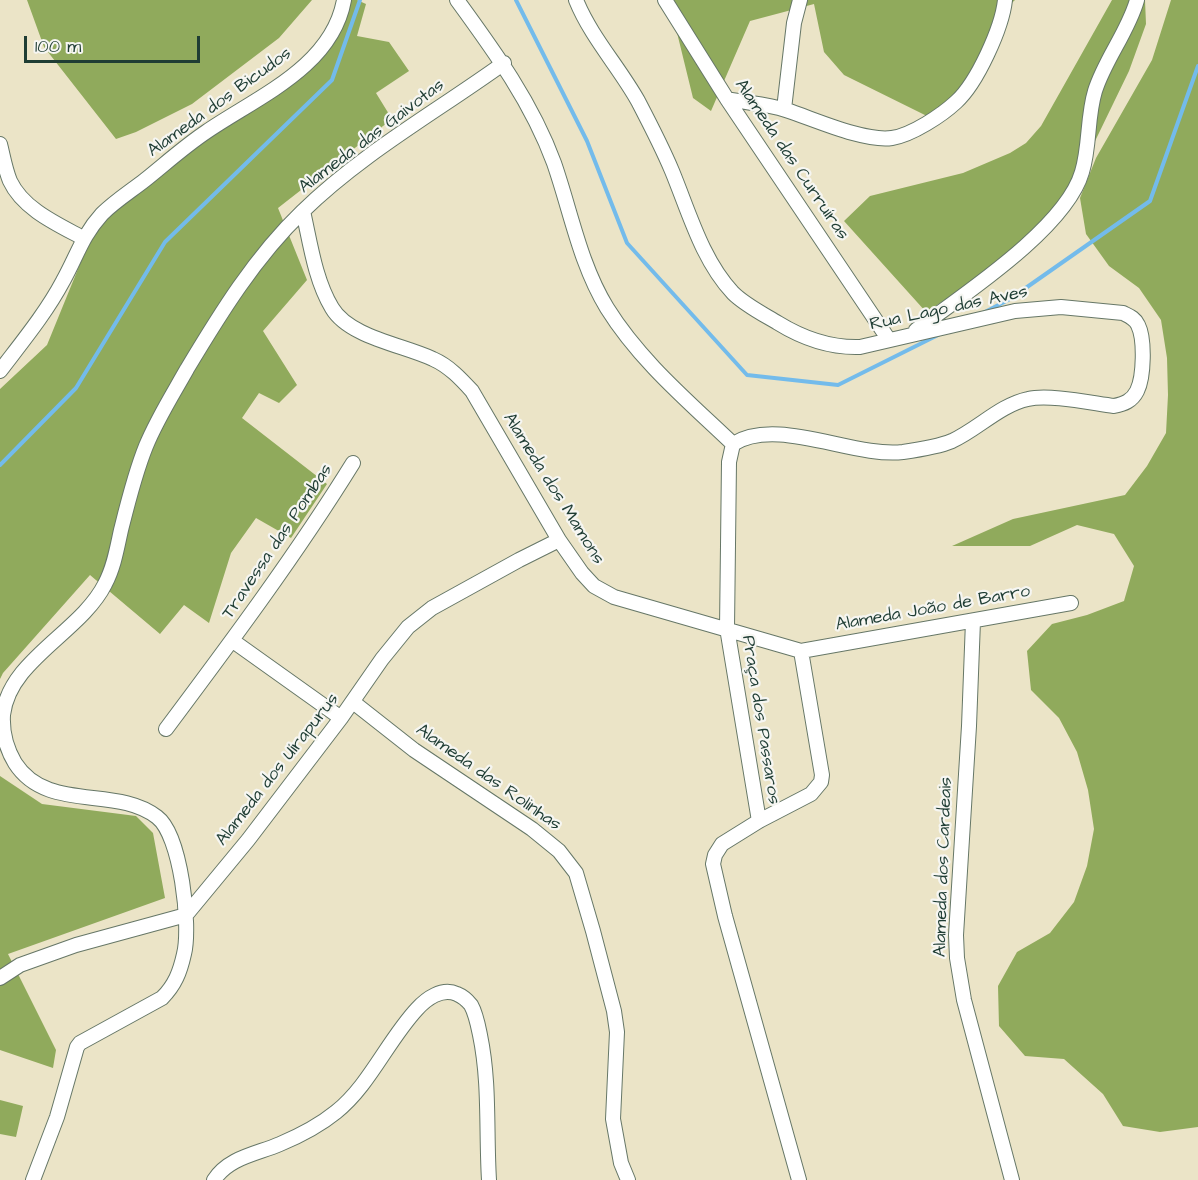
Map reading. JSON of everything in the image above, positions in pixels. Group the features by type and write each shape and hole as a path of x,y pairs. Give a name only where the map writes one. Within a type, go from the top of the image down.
{"street":[{"name":"Alameda dos Bicudos","path":"0,371 63,281 83,237 104,213 205,132 296,73 317,54 331,36 344,0"},
{"path":"457,0 504,63 536,120 554,164 587,269 606,306 624,334 646,361 733,444 729,462 727,628"},
{"name":"Rua Lago das Aves","path":"576,0 637,101 670,167 699,239 718,273 734,294 795,333 826,344 844,347 860,346 1015,311 1061,307 1123,313 1131,316 1139,327 1142,373 1138,390 1125,404 1114,406 1031,398 1015,402 951,441 903,452 872,451 782,434 757,436 739,440 733,444"},
{"name":"Alameda das Curruíras","path":"665,0 727,99 889,340"},
{"path":"784,109 800,0"},
{"path":"727,99 784,109 836,127 892,138 916,128 956,102 967,90 993,44 1004,12 1005,0"},
{"path":"909,334 1019,252 1071,195 1082,173 1095,91 1137,0"},
{"name":"Alameda das Gaivotas","path":"33,1180 57,1117 77,1047 80,1043 162,998 170,990 177,981 185,951 186,915 176,849 161,819 149,811 124,803 59,793 33,781 19,769 9,753 2,729 4,707 13,688 27,668 85,613 104,586 112,570 131,488 146,445 206,337 273,243 303,211 352,170 407,129 504,63"},
{"path":"0,144 10,181 19,194 38,212 83,237"},
{"name":"Alameda dos Mamons","path":"303,211 319,278 331,308 342,322 356,330 436,360 458,376 472,391 559,540 594,586 614,597 727,628"},
{"name":"Travessa das Pombas","path":"166,729 233,641 315,525 353,463"},
{"name":"Alameda dos Uírapurus","path":"186,915 242,847 408,627 432,608 559,540"},
{"name":"Alameda João de Barro","path":"801,651 1071,603"},
{"name":"Alameda dos Cardeais","path":"973,621 956,935 957,958 964,1000 1012,1180"},
{"name":"Praça dos Passaros","path":"727,628 801,651 822,775 821,782 811,794 759,821 727,628"},
{"name":"Travessa das Pombas","path":"233,641 341,718"},
{"name":"Alameda das Rolinhas","path":"353,702 414,750 532,829 559,851 576,873 593,931 617,1032 613,1119 617,1148 627,1180"},
{"path":"759,821 722,844 715,855 713,864 799,1180"},
{"path":"0,978 20,965 76,945 186,915"},
{"path":"214,1180 225,1167 240,1158 281,1144 336,1113 352,1096 418,1008 434,996 445,992 453,992 464,998 471,1005 477,1020 485,1057 489,1180"}],"green space":[{"path":"27,0 312,0 279,38 192,104 136,132 116,139 44,47"},
{"path":"351,0 366,4 357,36 389,42 409,71 376,93 392,119 278,208 307,280 263,331 297,385 279,403 259,393 242,418 327,484 291,538 256,518 231,553 209,623 184,605 160,634 90,575 0,679 0,389 47,345 89,242 111,213 229,109 329,48"},
{"path":"669,0 1015,0 999,15 970,81 933,119 844,75 824,52 814,4 750,21 711,111 693,98"},
{"path":"1112,0 1145,0 1146,24 1129,71 1051,232 926,312 844,221 870,196 963,173 1010,153 1026,143 1041,126"},
{"path":"1171,0 1198,0 1198,1127 1160,1132 1123,1126 1103,1094 1064,1059 1025,1056 999,1026 998,986 1017,952 1050,933 1074,902 1087,866 1094,829 1088,790 1077,752 1059,718 1031,690 1027,651 1052,624 1087,615 1124,601 1134,566 1114,534 1077,525 1030,546 952,546 1013,519 1125,495 1147,466 1166,433 1167,358 1161,320 1139,288 1109,266 1086,234 1080,198 1096,158 1152,60"},
{"path":"0,776 42,804 136,816 153,833 165,898 8,954 56,1050 53,1068 0,1050"},
{"path":"0,1100 23,1106 16,1137 0,1134"}],"waterway":[{"path":"0,465 76,388 165,242 332,80 360,0"},
{"path":"516,0 587,141 627,243 747,375 838,385 938,335"},
{"path":"983,313 1010,299 1150,201 1198,66"}]}
